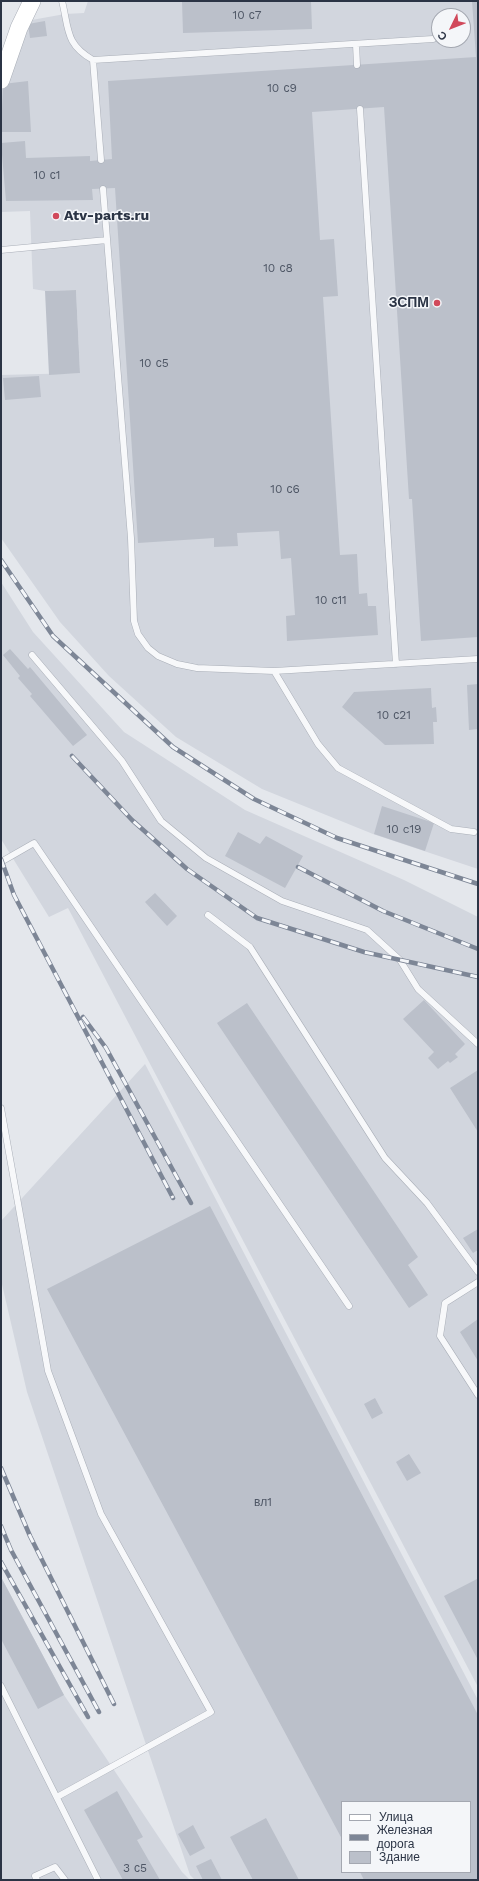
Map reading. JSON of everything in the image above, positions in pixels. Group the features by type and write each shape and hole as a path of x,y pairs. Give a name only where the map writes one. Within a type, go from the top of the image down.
{"street":[{"path":"1,80 19,28 32,1"}],"lane":[{"path":"62,1 67,31 72,42 83,54 93,60 431,39"},
{"path":"356,44 357,65"},
{"path":"93,60 101,160"},
{"path":"360,109 396,664"},
{"path":"103,189 131,538 134,621 138,634 148,648 158,656 177,664 197,668 274,672 478,659"},
{"path":"1,250 108,240"},
{"path":"32,655 122,760 161,821 206,858 282,901 367,930 400,960 418,989 478,1044"},
{"path":"274,672 318,744 338,768 451,829 474,832"},
{"path":"1,862 34,843 349,1306"},
{"path":"208,915 250,947 385,1158 427,1203 478,1272"},
{"path":"1,1108 48,1371 102,1514 211,1712 57,1798"},
{"path":"478,1282 445,1303 440,1336 478,1395"},
{"path":"1,1686 98,1880"},
{"path":"37,1880 35,1876 55,1867 65,1880"}],"shaded area":[{"path":"88,1 478,1 478,869 373,834 262,789 176,737 109,676 60,622 1,538 1,375 80,373 76,290 45,291 33,289 30,211 1,212 1,87 26,21 65,14 84,13"},
{"path":"1,582 33,632 124,732 245,810 404,880 478,917 478,1687 68,908 49,917 1,839"},
{"path":"145,1064 478,1700 478,1880 195,1880 190,1875 27,1392 1,1280 1,1221"},
{"path":"1,1577 64,1695 182,1872 190,1880 1,1880"}],"building":[{"path":"182,1 311,1 312,29 183,33"},
{"path":"472,1 478,1 478,637 421,641 412,499 409,499 384,107 312,112 320,240 334,239 338,296 323,297 340,555 357,554 359,594 367,593 368,606 376,606 378,635 287,641 286,616 295,615 291,558 281,559 279,531 237,533 238,546 214,547 214,538 138,543 115,188 92,189 93,200 6,201 1,143 25,141 26,158 90,156 90,161 112,159 108,81 476,57"},
{"path":"45,21 47,36 30,38 28,24"},
{"path":"28,81 31,132 1,132 3,84"},
{"path":"76,290 80,373 49,375 45,291"},
{"path":"39,376 41,397 5,400 3,378"},
{"path":"10,649 28,669 30,667 87,735 73,746 30,696 32,694 18,678 20,676 3,655"},
{"path":"478,684 478,729 469,730 467,685"},
{"path":"431,688 432,708 436,707 437,722 433,722 434,744 385,745 342,707 354,692"},
{"path":"382,806 434,823 425,851 374,834"},
{"path":"238,832 260,844 266,836 303,856 285,888 225,856"},
{"path":"155,893 177,916 167,926 145,902"},
{"path":"424,1000 465,1044 455,1054 458,1057 450,1063 448,1061 438,1069 428,1058 434,1052 403,1019"},
{"path":"247,1003 418,1257 408,1265 428,1295 409,1308 217,1023"},
{"path":"478,1070 478,1132 450,1088"},
{"path":"210,1206 478,1715 478,1880 364,1880 360,1873 471,1873 471,1801 341,1801 341,1837 47,1289"},
{"path":"478,1229 478,1250 473,1253 463,1238"},
{"path":"478,1319 478,1361 460,1332"},
{"path":"375,1398 383,1413 372,1419 364,1404"},
{"path":"409,1454 421,1473 407,1481 396,1462"},
{"path":"1,1577 64,1695 38,1709 1,1639"},
{"path":"477,1579 478,1581 478,1660 444,1596"},
{"path":"117,1791 143,1837 137,1840 160,1880 123,1880 84,1810"},
{"path":"266,1818 299,1880 253,1880 230,1837"},
{"path":"193,1825 205,1848 190,1856 178,1834"},
{"path":"211,1859 222,1880 203,1880 196,1866"}],"railway":[{"path":"1,560 53,636 173,747 254,799 337,838 478,884"},
{"path":"72,756 132,820 187,869 257,918 364,952 478,977"},
{"path":"1,859 14,895 173,1198"},
{"path":"298,867 383,911 478,949"},
{"path":"83,1017 106,1048 191,1203"},
{"path":"1,1468 30,1536 114,1704"},
{"path":"1,1526 11,1550 99,1712"},
{"path":"1,1562 88,1717"}],"place":[{"name":"Atv-parts.ru","path":"56,216"},
{"name":"ЗСПМ","path":"437,303"}]}
